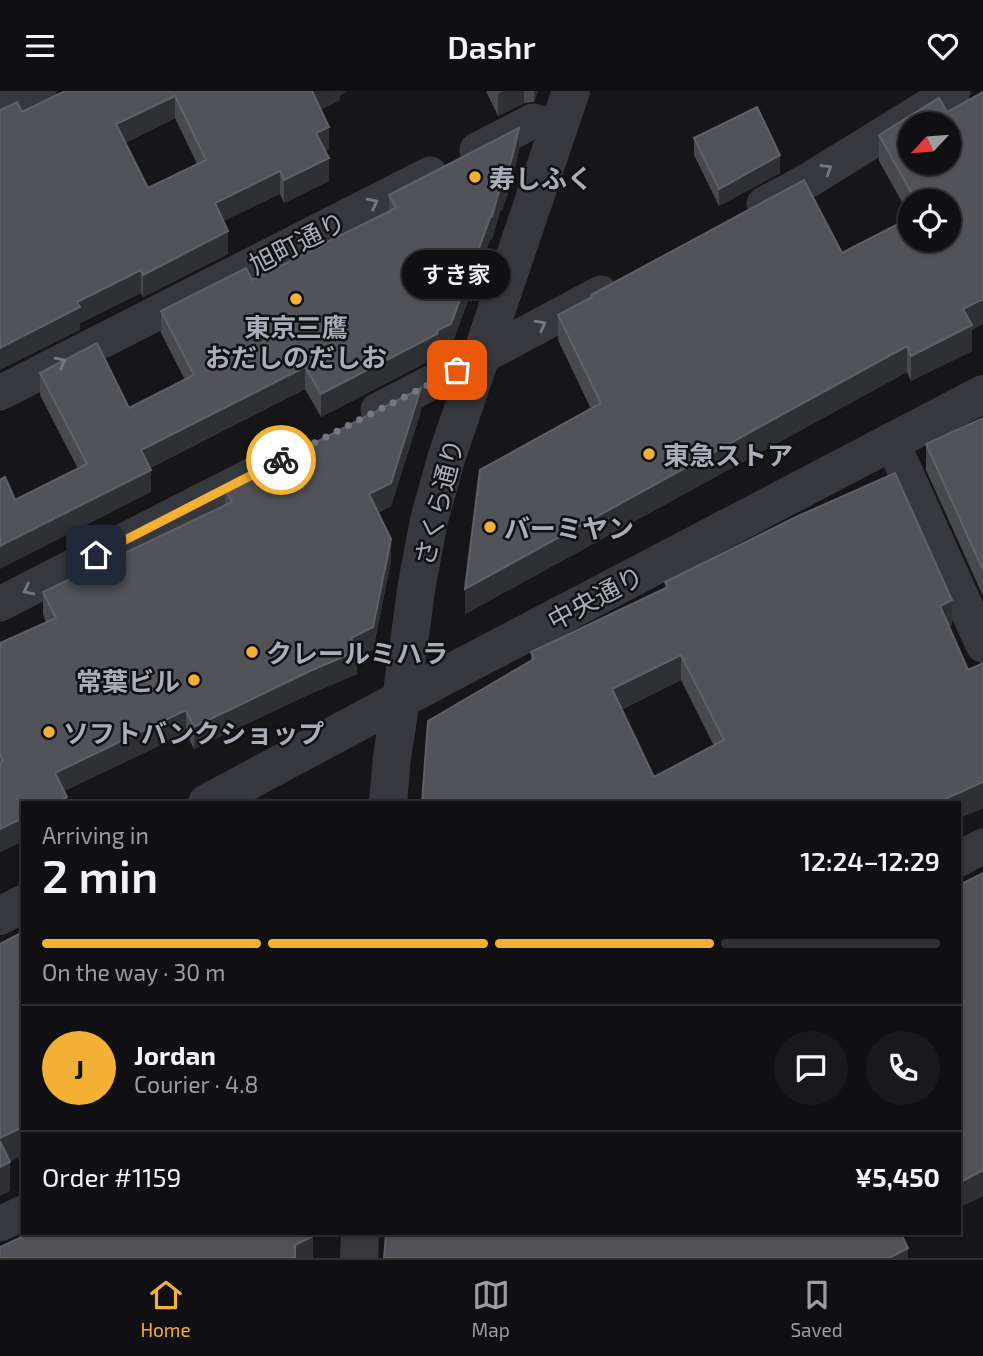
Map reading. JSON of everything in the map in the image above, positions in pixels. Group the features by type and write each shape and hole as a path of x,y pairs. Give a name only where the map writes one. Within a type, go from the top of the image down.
{"street":[{"path":"0,111 39,91"},
{"name":"さくら通り","path":"388,801 417,584 429,520 446,459 571,91"},
{"path":"736,219 809,180 953,91"},
{"name":"旭町通り","path":"0,393 534,121 558,129"},
{"path":"345,427 627,278"},
{"name":"中央通り","path":"212,801 983,394"},
{"path":"892,442 983,645"},
{"path":"0,604 296,452"},
{"path":"961,858 983,846"},
{"path":"0,916 21,905"},
{"path":"0,1224 21,1214"},
{"path":"359,1258 360,1235"}],"building":[{"path":"65,91 312,91 329,127 316,133 329,158 284,180 280,171 215,203 228,231 143,275 141,270 77,302 80,307 0,348 0,110 17,102 22,112","holes":["175,96 206,160 148,188 116,124"]},
{"path":"983,92 983,299 963,309 972,325 911,356 907,346 465,589 480,470 601,403 558,315 804,180 842,253 898,224 898,252 961,252 961,189 909,189 901,175 961,175 961,112 947,112"},
{"path":"939,98 947,112 916,112"},
{"path":"757,107 780,155 719,189 694,138"},
{"path":"898,123 898,169 879,135"},
{"path":"519,128 512,158 492,216 451,324 438,330 437,334 321,394 305,367 141,450 151,470 0,546 0,480 5,477 15,500 87,464 40,373 97,343 129,408 194,375 161,311 246,268 252,280 396,208 389,195"},
{"path":"421,388 391,483 369,494 391,539 373,627 351,638 357,651 194,727 186,710 55,773 67,797 58,801 21,801 21,819 0,829 0,763 3,761 0,755 0,643 56,618 43,592 232,502 225,489"},
{"path":"983,418 983,570 926,444"},
{"path":"895,473 952,600 940,606 968,670 983,663 983,782 940,801 422,801 428,721 534,659 531,652 668,587 665,582 796,517","holes":["681,655 724,740 654,777 612,689"]},
{"path":"983,873 983,1170 961,1182 961,884"},
{"path":"21,933 21,1128 0,1138 0,944"},
{"path":"0,1141 10,1162 0,1167"},
{"path":"26,1235 313,1236 295,1245 295,1258 0,1258 0,1247"},
{"path":"386,1235 902,1235 908,1248 889,1258 384,1258"}],"way so far":[{"path":"281,460 457,370"}],"place":[{"name":"寿しふく","path":"475,177"},
{"name":"東京三鷹 おだしのだしお","path":"296,299"},
{"name":"すき家","path":"457,370"},
{"name":"東急ストア","path":"649,454"},
{"name":"バーミヤン","path":"490,527"},
{"name":"クレールミハラ","path":"252,652"},
{"name":"常葉ビル","path":"194,680"},
{"name":"ソフトバンクショップ","path":"49,732"}],"route":[{"path":"96,555 281,460"}]}
